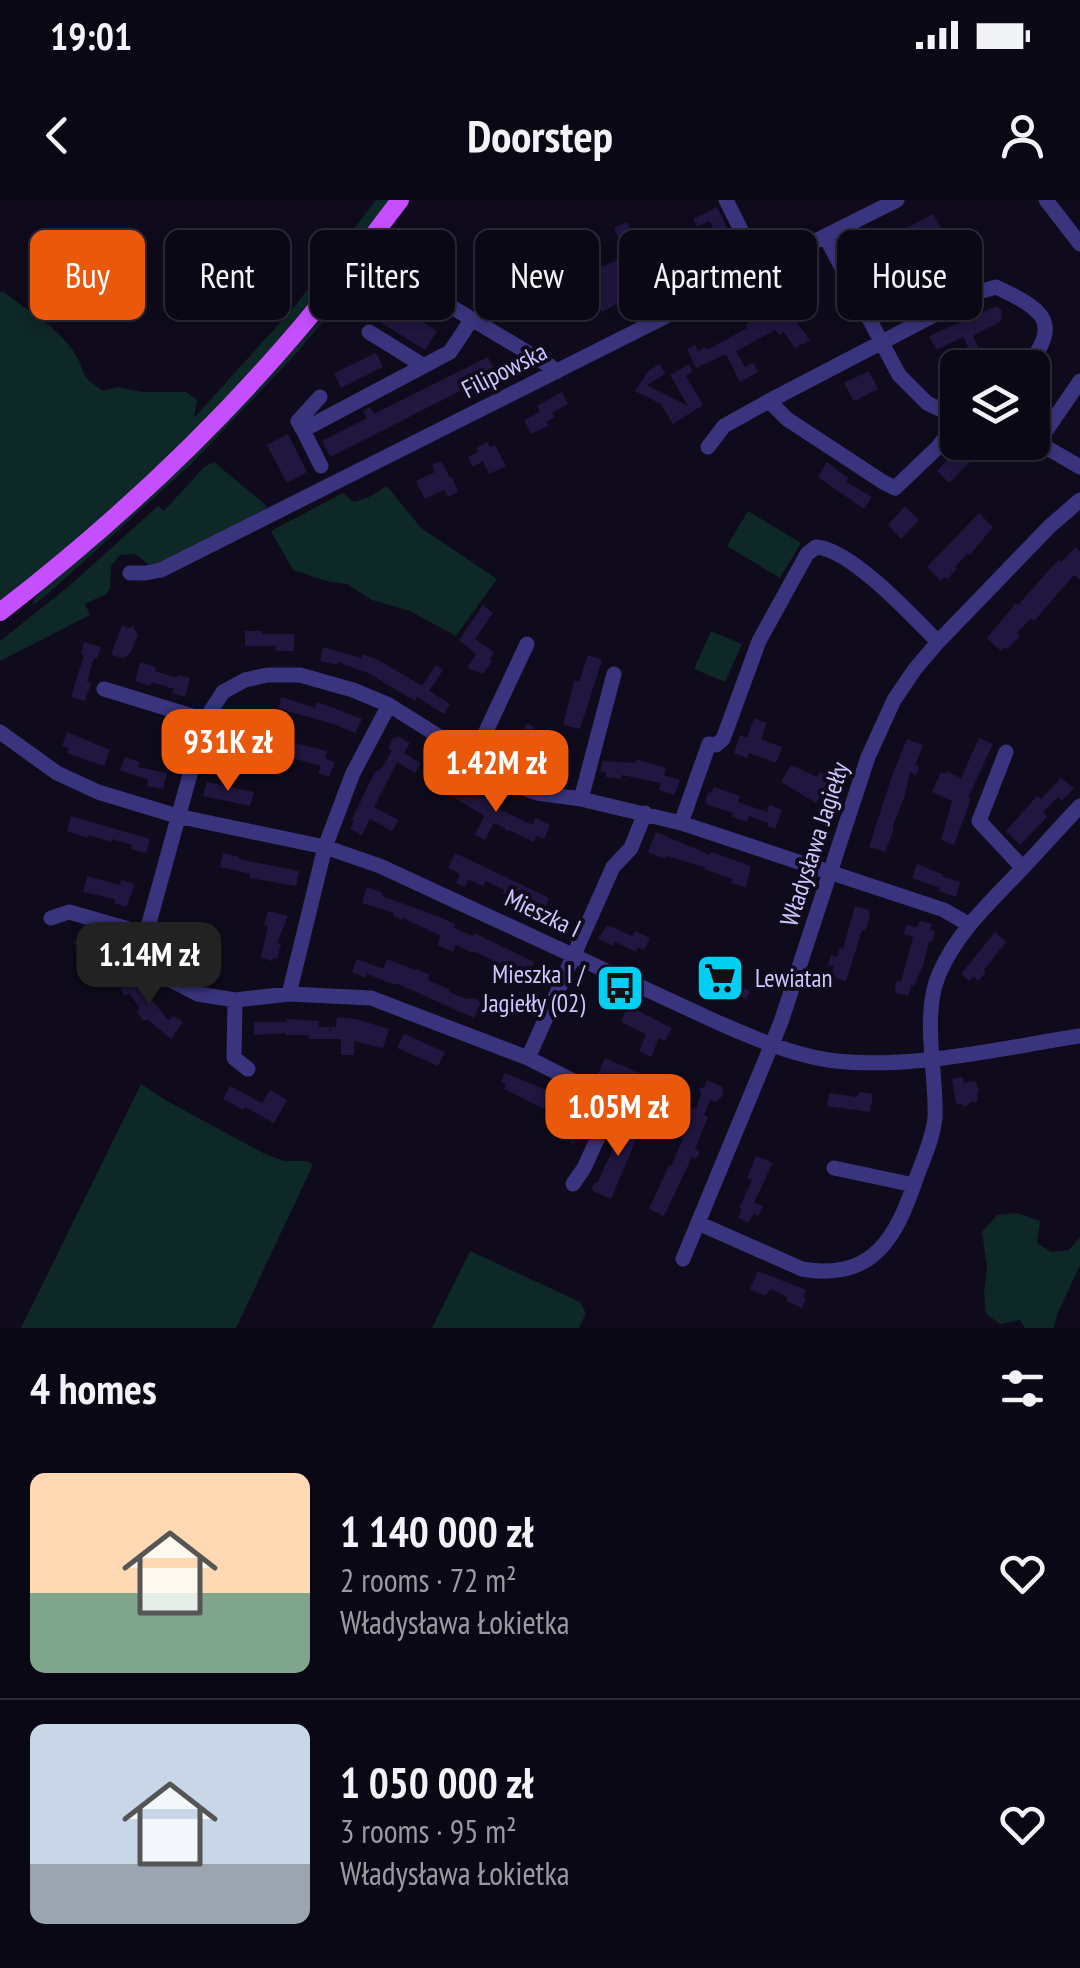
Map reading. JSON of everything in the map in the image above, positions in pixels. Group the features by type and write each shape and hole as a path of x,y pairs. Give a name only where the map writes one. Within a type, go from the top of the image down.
{"main road":[{"path":"377,230 400,200"},
{"path":"0,612 107,523 193,442 310,316"}],"street":[{"path":"726,200 741,230"},
{"name":"Filipowska","path":"817,240 897,200"},
{"path":"1052,205 1080,244"},
{"path":"825,236 899,374 927,403 940,410"},
{"path":"708,448 724,426 978,292 996,287 1024,300 1047,326 1038,350"},
{"path":"455,309 556,372"},
{"path":"303,430 450,352 472,319"},
{"name":"Filipowska","path":"130,573 160,570 658,320"},
{"path":"369,332 424,366"},
{"path":"1050,421 1080,381"},
{"path":"320,397 298,421 321,466"},
{"path":"769,401 787,418 895,488 940,444"},
{"path":"1050,448 1080,466"},
{"name":"Władysława Jagiełły","path":"683,1259 772,1045 879,729 894,700 938,642 1080,500"},
{"path":"682,823 709,744 723,739 759,641 807,554 816,547 827,548 877,584 938,642"},
{"path":"472,759 528,644"},
{"path":"581,799 614,674"},
{"path":"573,1184 610,1112 610,1102 605,1097 528,1058 372,998 289,994 235,1000 198,994 173,982 154,963 146,934 205,720 223,692 267,675 300,675 354,690 389,705 501,780 537,793 581,799 682,823 944,910 968,924"},
{"path":"104,689 205,720"},
{"path":"289,994 325,847 353,772 389,705"},
{"name":"Mieszka I","path":"0,732 77,784 132,804 325,847 380,866 772,1045 825,1060 893,1064 1080,1036"},
{"path":"1006,752 979,821 1022,868"},
{"path":"698,1223 802,1270 834,1273 861,1264 886,1244 914,1186 935,1122 932,1013 937,978 968,924 1080,806"},
{"path":"528,1058 613,867 631,848 645,813"},
{"path":"50,918 69,912 146,934"},
{"path":"235,1000 234,1058 248,1069"},
{"path":"834,1168 914,1186"}],"green space":[{"path":"376,200 389,200 366,230 353,230"},
{"path":"310,286 310,306 203,423 88,532 0,600 0,292 30,311 30,320 42,320 60,335 86,377 103,391 117,387 143,392 186,392 197,400 194,418 282,320 290,320 294,307"},
{"path":"324,320 190,465 50,592 32,603"},
{"path":"214,462 268,507 158,567 135,554 120,555 111,566 110,589 85,604 90,615 0,661 0,641 68,587 158,506 164,511 204,467"},
{"path":"387,486 421,528 497,579 456,636 410,611 372,600 347,584 293,570 271,531 343,493 354,502"},
{"path":"748,511 801,543 780,578 727,546"},
{"path":"711,631 742,644 725,682 694,669"},
{"path":"141,1084 265,1154 313,1165 236,1328 21,1328"},
{"path":"1017,1213 1040,1221 1037,1243 1051,1252 1069,1250 1080,1237 1080,1265 1054,1328 1025,1328 1020,1320 1000,1324 986,1314 987,1267 982,1232 997,1215"},
{"path":"470,1251 580,1302 586,1313 579,1328 432,1328"}],"building":[{"path":"717,207 728,230 714,230 709,221 697,227 693,219"},
{"path":"933,214 942,230 903,230"},
{"path":"627,222 631,230 619,230 619,240 614,228"},
{"path":"619,259 619,302 602,312 599,306 599,268"},
{"path":"997,306 1002,311 1001,321 973,336 979,350 970,350 963,337 937,350 929,336 965,320 982,320 982,313"},
{"path":"419,320 437,331 425,350 380,322"},
{"path":"754,320 795,320 810,340 795,348 784,332 779,335 775,330 736,351 745,367 753,363 758,372 740,382 726,354 696,368 687,349 695,345 698,351 706,347 707,350 747,328 745,325"},
{"path":"376,353 383,367 341,388 334,373"},
{"path":"488,357 496,373 330,457 322,441 367,418 363,411 370,407 374,414"},
{"path":"660,364 665,374 647,385 688,406 670,375 689,364 693,372 686,376 703,405 673,424 661,404 635,391 649,370"},
{"path":"869,371 878,389 854,401 844,383"},
{"path":"562,392 568,404 552,413 555,417 546,422 548,426 531,434 524,420 540,412 537,406"},
{"path":"288,434 307,472 287,483 267,445"},
{"path":"487,442 490,447 495,445 506,466 489,474 483,461 473,467 468,457"},
{"path":"947,460 972,460 949,483 937,471"},
{"path":"441,461 458,492 448,497 444,490 425,499 416,481 435,472 432,465"},
{"path":"827,462 848,478 846,482 872,497 864,509 818,477"},
{"path":"905,506 919,520 901,539 888,525"},
{"path":"979,513 993,527 957,569 941,581 927,567"},
{"path":"1076,547 1080,552 1080,580 1074,575 1034,621 1031,618 1017,633 1020,636 1001,651 987,638 1016,603"},
{"path":"483,605 493,613 475,639 494,652 483,674 467,668 476,654 459,640"},
{"path":"122,625 133,626 138,635 130,654 123,658 111,655"},
{"path":"245,631 294,634 294,651 276,651 275,646 245,646"},
{"path":"84,642 101,647 97,659 94,658 85,701 71,697"},
{"path":"323,647 361,658 363,654 422,686 436,665 443,670 429,691 450,704 444,714 365,671 320,661"},
{"path":"588,655 602,660 580,729 563,725 574,681 579,682"},
{"path":"140,662 156,667 155,671 190,678 185,697 172,693 174,689 135,681"},
{"path":"281,697 315,708 316,702 362,719 355,733 279,709"},
{"path":"754,718 767,723 761,739 782,747 776,763 749,753 747,758 734,753 740,735 747,738"},
{"path":"527,723 539,734 531,751 545,758 538,772 496,752 504,738 516,743"},
{"path":"67,732 110,750 104,766 67,753 69,748 62,746"},
{"path":"394,737 410,743 404,753 421,763 415,773 397,762 374,807 398,820 392,831 370,819 362,835 350,829 352,819 375,772 382,768 392,750 388,748"},
{"path":"979,738 993,744 968,798 971,799 954,845 941,840 952,801 932,792 941,772 961,778"},
{"path":"907,739 923,745 915,765 919,767 916,775 910,772 885,852 869,847"},
{"path":"295,743 327,751 325,758 335,763 329,777 318,773 321,766 292,758"},
{"path":"125,757 140,762 138,767 167,773 163,789 147,786 148,780 120,770"},
{"path":"636,759 666,768 664,775 680,780 674,795 659,790 661,783 622,775 621,779 606,777 606,772 600,772 603,761 635,763"},
{"path":"791,765 817,777 820,772 831,778 816,803 781,782"},
{"path":"457,778 473,789 471,792 496,803 494,807 533,825 535,818 550,825 544,839 537,836 534,842 494,823 485,840 475,835 484,816 447,793"},
{"path":"1061,778 1074,788 1043,812 1047,817 1020,845 1006,831 1037,796 1041,799"},
{"path":"207,782 254,792 250,806 203,796"},
{"path":"714,787 740,796 738,802 767,812 769,805 782,810 775,829 749,816 747,822 708,805 708,793"},
{"path":"71,816 150,839 146,853 112,839 111,842 88,838 67,831"},
{"path":"656,832 710,855 711,852 751,866 746,887 705,867 648,852"},
{"path":"223,853 299,871 296,886 250,878 250,874 220,867"},
{"path":"455,853 549,898 545,908 536,911 486,881 483,886 468,879 465,887 456,883 460,874 448,868"},
{"path":"917,864 960,882 956,897 912,878"},
{"path":"87,876 120,885 121,880 135,884 126,907 114,903 115,899 83,892"},
{"path":"367,887 534,962 532,965 541,969 535,983 528,980 525,986 518,982 520,978 491,964 493,960 456,945 453,952 437,945 441,936 393,916 394,913 362,903"},
{"path":"855,906 869,910 870,918 865,931 862,930 846,981 830,976 834,967 828,965 831,955 837,957 843,949"},
{"path":"268,911 288,916 277,943 281,944 277,959 272,961 261,958"},
{"path":"920,921 932,924 930,929 935,931 908,996 896,993 895,987 897,980 901,982 913,937 904,934 906,925 915,927"},
{"path":"607,925 632,936 635,931 650,938 644,950 638,947 636,952 615,942 613,946 598,939"},
{"path":"995,932 1006,942 978,981 974,977 969,981 961,974"},
{"path":"86,933 95,944 102,940 107,947 110,944 119,957 96,974 73,942"},
{"name":"Lewiatan","path":"725,955 737,960 728,981 750,991 746,999 730,999 712,988 710,982"},
{"path":"357,959 383,969 387,959 416,969 430,975 428,980 449,992 481,1002 474,1018 396,983 352,972"},
{"path":"131,973 168,1020 174,1016 183,1022 171,1039 147,1019 144,1021 129,993 125,996 118,986"},
{"path":"628,1006 672,1028 665,1041 659,1038 651,1057 639,1051 646,1034 621,1022"},
{"path":"337,1017 389,1029 383,1048 354,1041 354,1055 341,1055 341,1039 309,1039 309,1035 286,1033 254,1035 254,1022 286,1019 319,1021 319,1027 330,1027 329,1033 336,1027"},
{"path":"404,1034 445,1052 438,1066 397,1048"},
{"path":"605,1058 644,1075 638,1090 597,1076"},
{"path":"505,1073 559,1095 553,1109 544,1109 504,1089 506,1084 501,1082"},
{"path":"963,1077 964,1083 975,1081 979,1090 978,1101 965,1107 956,1104 952,1079"},
{"path":"707,1080 723,1087 722,1096 717,1102 710,1100 704,1115 708,1117 695,1149 700,1151 696,1159 692,1157 664,1216 649,1209 683,1139 679,1138 692,1107 696,1109 699,1089"},
{"path":"230,1086 262,1103 270,1090 287,1100 274,1123 223,1099"},
{"path":"860,1092 873,1094 870,1112 827,1106 829,1093 857,1097"},
{"path":"573,1111 581,1120 576,1125 584,1134 573,1144 568,1139 566,1142 555,1128"},
{"path":"628,1117 643,1123 611,1199 591,1190"},
{"path":"756,1156 773,1163 754,1202 763,1206 758,1216 754,1214 748,1222 738,1218 742,1209 739,1208 752,1180 747,1178"},
{"path":"758,1271 806,1290 802,1308 770,1289 766,1296 750,1289"}],"place":[{"name":"Lewiatan","path":"720,978"},
{"name":"Mieszka I / Jagiełły (02)","path":"620,988"}]}
